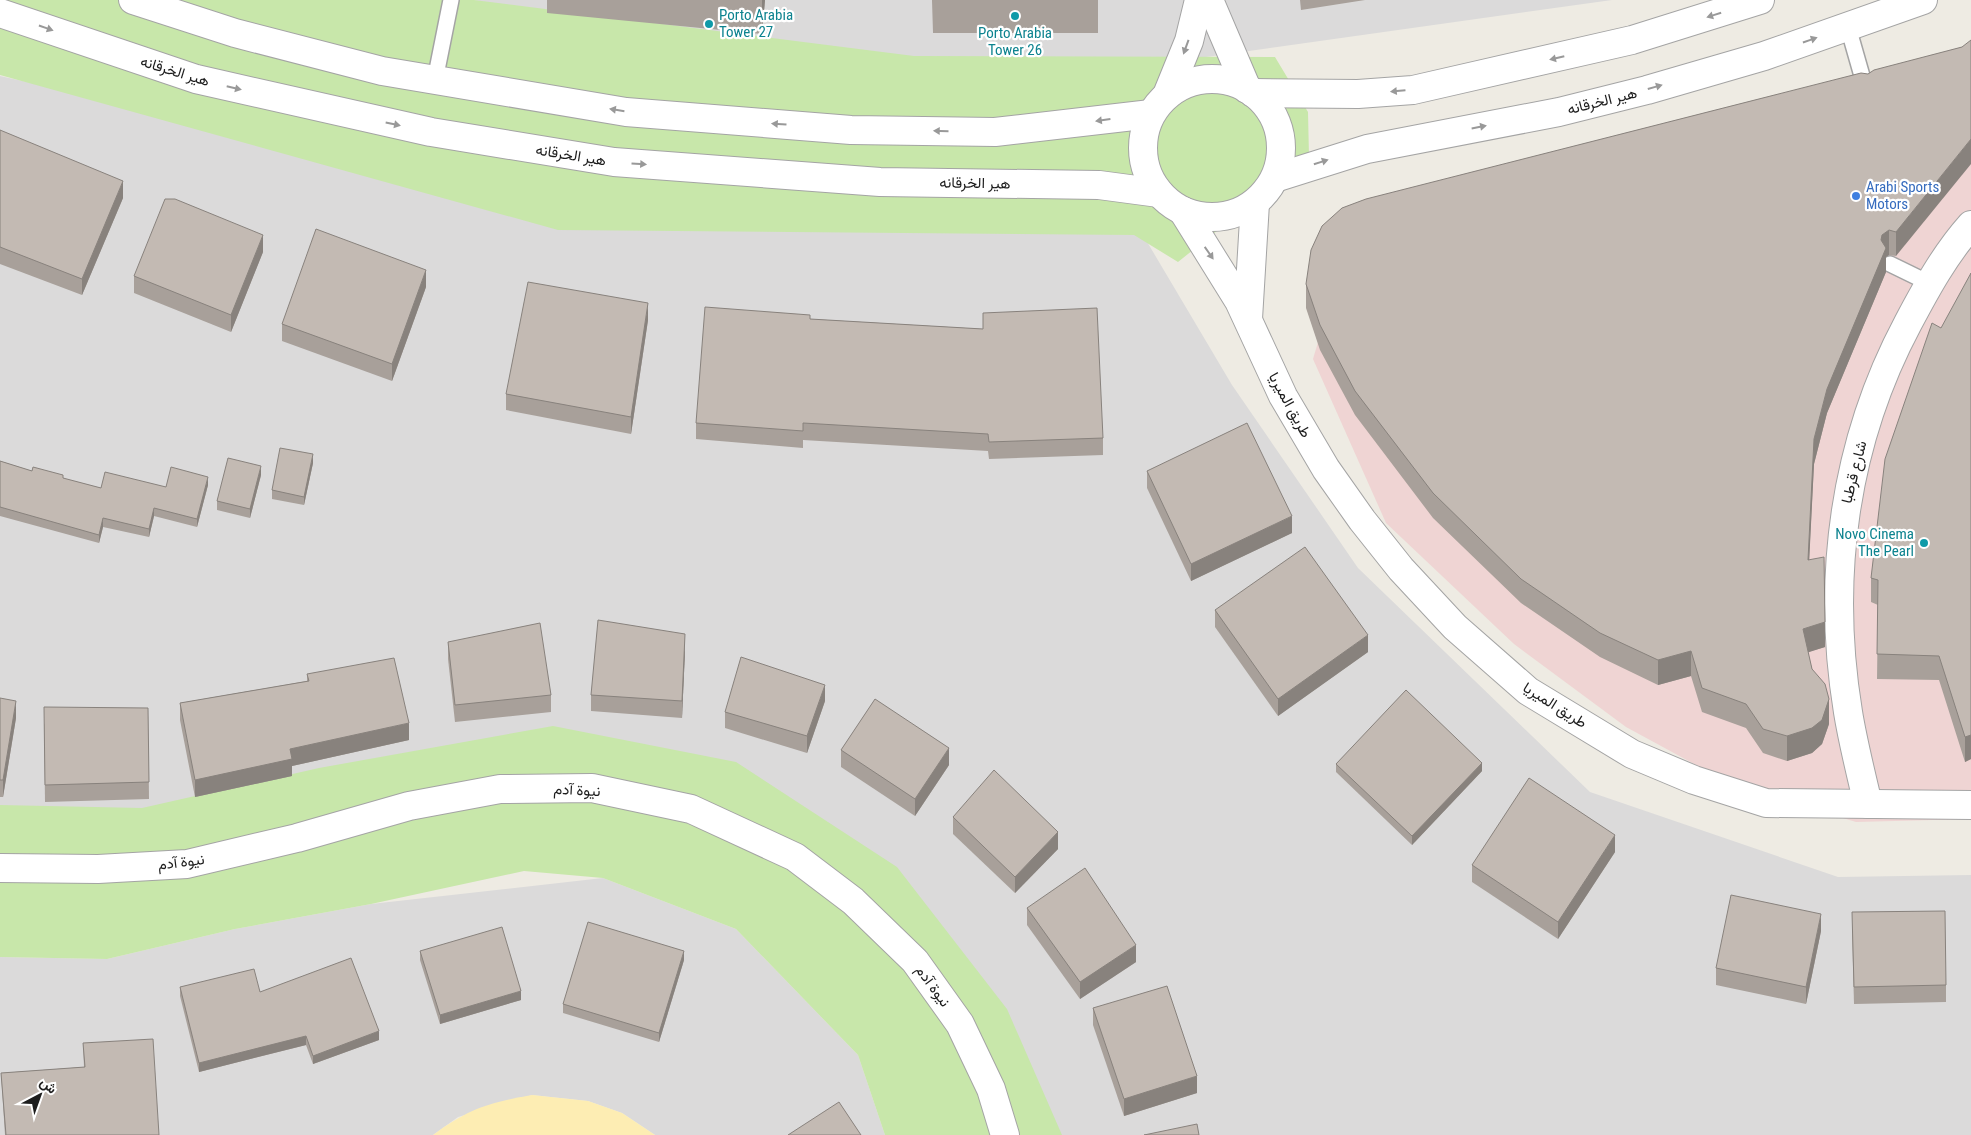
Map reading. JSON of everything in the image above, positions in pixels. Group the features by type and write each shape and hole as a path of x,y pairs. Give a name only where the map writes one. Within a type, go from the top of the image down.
{"street":[{"path":"133,0 235,33 382,71 626,112 851,130 995,132 1159,104 1188,83 1200,80 1224,80 1250,91 1263,102 1277,125 1281,151 1275,178 1254,203 1232,214 1220,217 1208,217 1183,211 1159,193 1147,172 1142,149 1143,136 1159,104 1188,41 1199,0"},
{"path":"1209,0 1250,91"},
{"path":"1250,91 1328,95 1413,90 1632,40 1760,0"},
{"name":"هير الخرقانه","path":"1275,178 1367,149 1559,112 1647,90 1764,56 1923,0"},
{"name":"هير الخرقانه","path":"0,13 196,79 431,132 614,162 880,182 1099,185 1159,193"},
{"name":"طريق الميريا","path":"1248,320 1254,203"},
{"name":"طريق الميريا","path":"1183,211 1228,282 1248,320 1283,396 1326,469 1362,520 1401,569 1455,626 1528,691 1632,754 1694,780 1766,803 1971,806"},
{"name":"شارع قرطبا","path":"1868,804 1848,712 1839,595 1840,546 1848,491 1869,414 1895,346 1929,283 1971,225"},
{"name":"نيوة آدم","path":"0,868 98,869 187,864 297,838 409,806 500,789 592,788 691,809 795,857 853,901 914,961 960,1024 991,1089 1005,1135"}],"lane":[{"path":"435,80 451,0"},
{"path":"1848,27 1866,90"},
{"path":"1890,264 1929,283"}],"shaded area":[{"path":"472,0 1612,0 1156,64 955,74"},
{"path":"0,76 643,218 1143,235 1232,385 1358,568 1590,792 1838,877 1971,875 1971,1135 1033,1135 765,811 0,839"},
{"path":"1971,78 1971,819 1856,822 1731,784 1626,727 1514,644 1386,523 1313,359 1346,248"},
{"path":"603,878 736,929 858,1055 885,1135 655,1135 622,1113 588,1101 532,1095 458,1117 433,1135 0,1135 0,957 107,959 235,929 371,904"}],"green space":[{"path":"0,0 474,0 914,56 1275,57 1308,112 1309,157 1178,262 1134,235 558,230 0,75"},
{"path":"553,726 736,762 897,867 1007,1009 1062,1135 885,1135 858,1055 736,929 603,878 524,871 371,904 235,929 107,959 0,957 0,805 142,808 319,768"}],"sand":[{"path":"532,1095 588,1101 622,1113 655,1135 433,1135 458,1118 480,1108"}],"building":[{"path":"1971,40 1971,139 1896,232 1889,230 1882,235 1881,240 1886,248 1827,389 1814,439 1808,560 1824,557 1825,622 1803,629 1812,669 1825,684 1829,699 1822,720 1812,728 1787,736 1763,729 1746,704 1702,688 1691,651 1658,660 1600,633 1521,579 1433,493 1355,391 1320,325 1306,284 1311,250 1322,226 1342,208 1366,199 1861,73 1868,74 1874,70 1962,47"},
{"path":"0,130 123,181 82,279 0,247"},
{"path":"165,199 175,199 263,235 231,315 134,276"},
{"path":"316,229 426,270 392,364 282,324"},
{"name":"Novo Cinema The Pearl","path":"1971,273 1971,735 1965,737 1939,656 1877,654 1878,580 1871,578 1885,459 1932,323 1941,328"},
{"path":"528,282 648,303 631,417 506,394"},
{"path":"705,307 810,315 810,319 983,329 983,313 1097,308 1103,438 989,442 988,434 803,423 803,431 696,423"},
{"path":"1247,423 1292,516 1191,564 1147,471"},
{"path":"280,448 313,454 304,497 272,490"},
{"path":"228,458 261,466 250,509 217,501"},
{"path":"0,461 32,471 33,467 63,475 63,478 101,488 105,472 166,487 171,467 208,477 197,519 154,508 149,529 103,518 99,535 0,507"},
{"path":"1305,547 1368,635 1278,699 1215,610"},
{"path":"598,620 685,634 682,701 591,695"},
{"path":"540,623 551,695 455,705 448,642"},
{"path":"741,657 825,685 807,736 725,712"},
{"path":"394,658 409,723 290,749 292,759 195,780 180,703 309,681 307,674"},
{"path":"1406,690 1482,763 1412,836 1336,764"},
{"path":"0,698 16,701 3,780 0,780"},
{"path":"875,699 949,748 915,799 841,750"},
{"path":"44,707 148,708 149,782 45,785"},
{"path":"994,770 1058,832 1015,877 953,817"},
{"path":"1529,778 1615,835 1558,922 1472,865"},
{"path":"1085,868 1136,945 1080,982 1027,908"},
{"path":"1731,895 1821,914 1806,987 1716,968"},
{"path":"1945,911 1946,985 1854,987 1852,912"},
{"path":"588,922 684,951 659,1033 563,1004"},
{"path":"502,927 521,991 440,1015 420,951"},
{"path":"351,958 379,1031 313,1056 306,1036 199,1063 180,987 254,969 260,992"},
{"path":"1167,986 1197,1076 1124,1099 1093,1008"},
{"path":"153,1039 159,1135 6,1135 1,1073 85,1067 83,1043"},
{"path":"839,1102 861,1135 788,1135"},
{"path":"1197,1124 1199,1135 1144,1135"}],"place":[{"name":"Porto Arabia Tower 26","path":"1015,16"},
{"name":"Porto Arabia Tower 27","path":"709,24"},
{"name":"Arabi Sports Motors","path":"1856,196"},
{"name":"Novo Cinema The Pearl","path":"1924,543"}]}
